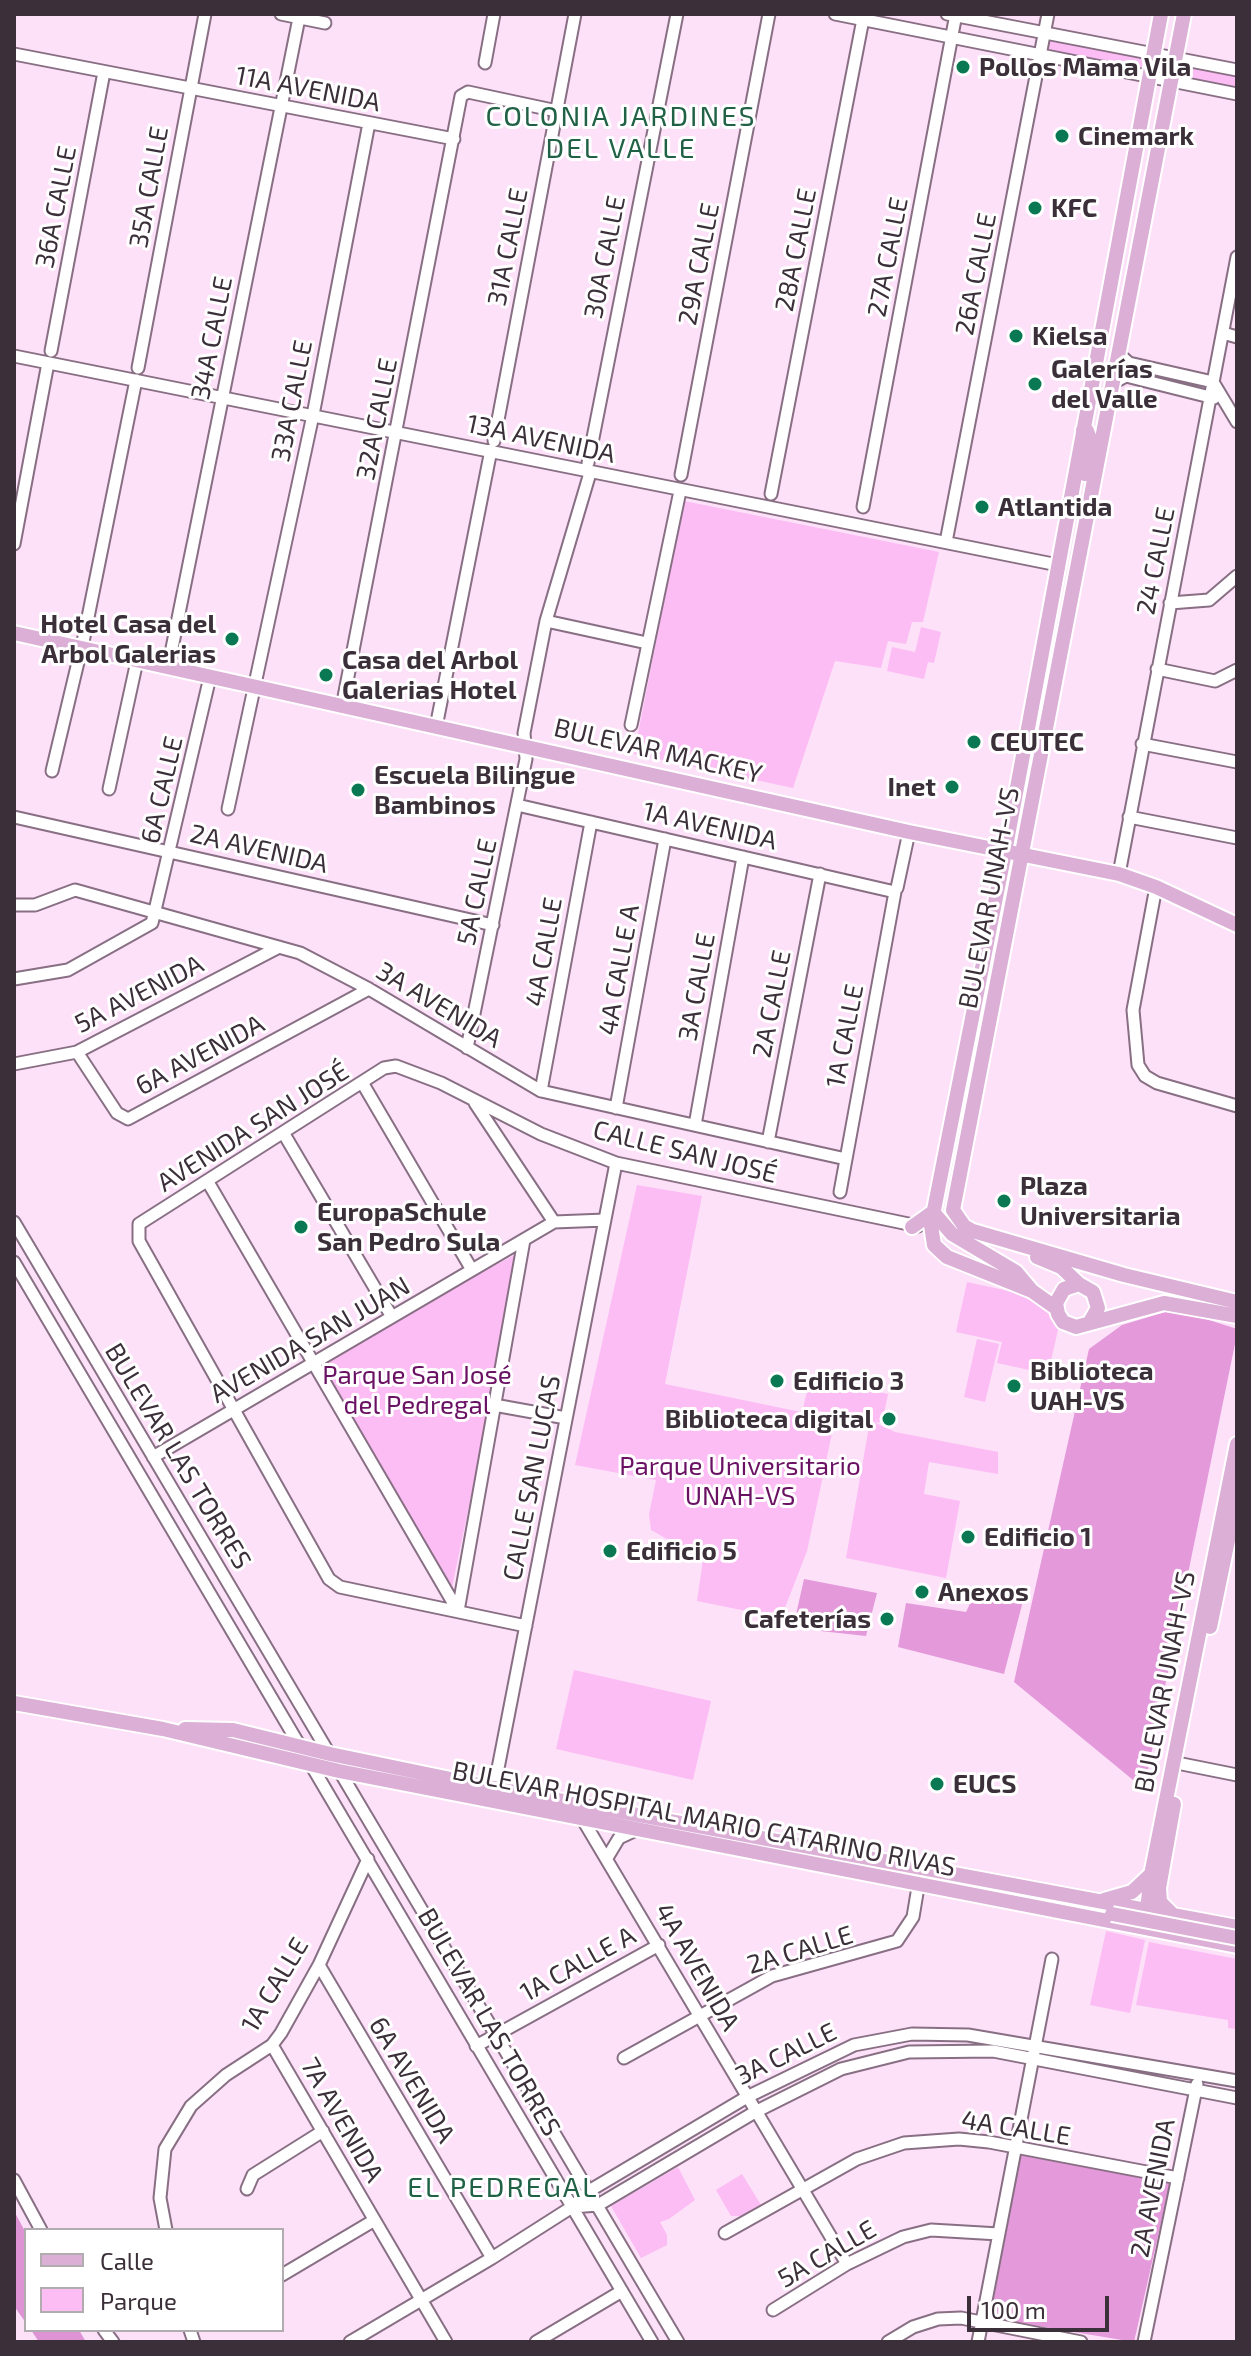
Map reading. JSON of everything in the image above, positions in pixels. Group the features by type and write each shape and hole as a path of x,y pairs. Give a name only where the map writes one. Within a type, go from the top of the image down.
{"main road":[{"name":"BULEVAR UNAH-VS","path":"932,1218 1005,852 1161,14"},
{"name":"BULEVAR UNAH-VS","path":"1184,14 953,1210 964,1226 1124,1275 1237,1302"},
{"path":"1083,430 1087,431 1091,442 1079,506 1084,529"},
{"name":"BULEVAR MACKEY","path":"14,633 909,832 1119,874 1156,887 1237,925"},
{"path":"912,1227 932,1218"},
{"path":"932,1218 952,1234 1016,1272 1032,1291"},
{"path":"932,1218 934,1245 947,1257 1032,1291 1056,1308 1060,1318 1071,1326 1164,1303 1237,1316"},
{"path":"1027,1246 1035,1256 1061,1267 1096,1297 1098,1308 1090,1322"},
{"path":"1056,1308 1064,1289 1124,1275"},
{"name":"BULEVAR UNAH-VS","path":"1148,1930 1144,1910 1211,1599 1237,1444"},
{"name":"BULEVAR UNAH-VS","path":"1211,1599 1237,1497"},
{"name":"BULEVAR UNAH-VS","path":"1174,1916 1160,1902 1159,1888 1193,1685"},
{"name":"BULEVAR HOSPITAL MARIO CATARINO RIVAS","path":"14,1703 163,1729 339,1771 493,1794 1237,1927"},
{"name":"BULEVAR HOSPITAL MARIO CATARINO RIVAS","path":"163,1729 233,1730 493,1794 583,1820 918,1887 1237,1946"},
{"path":"1095,1902 1132,1892 1151,1875"},
{"path":"1050,1894 1073,1907"},
{"path":"1047,1910 1073,1907 1237,1938"}],"street":[{"name":"35A CALLE","path":"138,368 205,14"},
{"path":"281,14 325,23"},
{"path":"485,63 494,14"},
{"name":"31A CALLE","path":"436,727 575,14"},
{"name":"30A CALLE","path":"526,745 524,733 546,621 589,468 677,14"},
{"name":"29A CALLE","path":"681,475 769,14"},
{"path":"835,14 863,17 1237,94"},
{"name":"26A CALLE","path":"946,542 1048,14"},
{"path":"953,15 1237,70"},
{"name":"27A CALLE","path":"863,507 952,37 953,15"},
{"name":"28A CALLE","path":"771,494 863,17"},
{"name":"34A CALLE","path":"168,668 299,18"},
{"name":"11A AVENIDA","path":"14,54 454,139"},
{"name":"36A CALLE","path":"14,544 104,72"},
{"path":"454,139 461,96 468,92 557,111"},
{"name":"33A CALLE","path":"228,809 313,415 369,123"},
{"name":"32A CALLE","path":"342,707 454,139"},
{"name":"24 CALLE","path":"1119,874 1237,257"},
{"path":"1223,333 1237,337"},
{"path":"1119,354 1129,363 1213,382 1237,422"},
{"name":"13A AVENIDA","path":"14,356 49,357 136,380 397,432 493,446 680,491 1058,565"},
{"path":"1113,383 1126,376 1211,396 1225,405"},
{"path":"52,771 136,380"},
{"path":"631,725 680,491"},
{"path":"1170,603 1209,600 1237,576"},
{"path":"546,621 647,643"},
{"path":"109,789 137,661"},
{"path":"1157,669 1215,681 1237,670"},
{"name":"6A CALLE","path":"156,912 210,677"},
{"path":"1142,744 1237,762"},
{"name":"5A CALLE","path":"467,1048 517,805 526,745"},
{"name":"1A AVENIDA","path":"517,805 894,889"},
{"name":"2A AVENIDA","path":"14,817 493,925"},
{"path":"1129,817 1237,838"},
{"name":"4A CALLE","path":"541,1091 591,822"},
{"name":"1A CALLE","path":"838,1200 896,895 894,889 909,832"},
{"name":"4A CALLE A","path":"616,1108 665,839"},
{"name":"3A CALLE","path":"695,1125 743,857"},
{"name":"2A CALLE","path":"768,1142 820,874"},
{"path":"1156,887 1133,1010 1138,1065 1145,1076 1157,1083 1237,1106"},
{"name":"3A AVENIDA","path":"14,905 35,905 75,890 279,947 318,961 369,989 541,1091 846,1159"},
{"path":"14,979 83,963 148,927 156,912"},
{"name":"5A AVENIDA","path":"14,1064 77,1052 279,947"},
{"name":"6A AVENIDA","path":"77,1052 117,1113 128,1119 369,989"},
{"name":"AVENIDA SAN JOSÉ","path":"234,1410 139,1241 139,1224 384,1068 396,1066"},
{"name":"CALLE SAN JOSÉ","path":"396,1066 410,1069 541,1134 616,1163 838,1200 912,1227"},
{"path":"363,1084 472,1270"},
{"path":"473,1100 554,1222"},
{"path":"284,1134 392,1317"},
{"name":"CALLE SAN LUCAS","path":"493,1794 616,1163"},
{"path":"208,1182 458,1611"},
{"name":"AVENIDA SAN JUAN","path":"153,1457 554,1222 605,1220"},
{"name":"BULEVAR LAS TORRES","path":"14,1222 678,2342"},
{"name":"CALLE SAN LUCAS","path":"458,1611 524,1240"},
{"name":"BULEVAR LAS TORRES","path":"14,1262 314,1765 652,2342"},
{"path":"494,1405 566,1418"},
{"path":"234,1410 329,1579 340,1587 526,1626"},
{"path":"1182,1764 1236,1771"},
{"name":"4A AVENIDA","path":"583,1820 847,2264"},
{"path":"607,1858 619,1838 636,1830"},
{"name":"1A CALLE","path":"166,2228 160,2198 165,2149 200,2098 272,2045 319,1965 368,1859"},
{"name":"2A CALLE","path":"624,2058 772,1976 897,1941 913,1917 918,1887"},
{"name":"1A CALLE A","path":"476,2046 659,1945"},
{"path":"978,2342 1052,1959"},
{"name":"6A AVENIDA","path":"319,1965 492,2258"},
{"name":"3A CALLE","path":"350,2342 492,2258 572,2207 589,2191 747,2097 854,2045 912,2034 968,2035 1237,2098"},
{"name":"7A AVENIDA","path":"272,2045 446,2342"},
{"name":"3A CALLE","path":"572,2207 598,2205 755,2112 841,2069 909,2052 1036,2052 1237,2081"},
{"name":"2A AVENIDA","path":"1144,2342 1199,2074"},
{"path":"247,2189 253,2175 323,2131"},
{"name":"4A CALLE","path":"725,2233 802,2187 857,2159 904,2143 959,2139 1178,2178"},
{"path":"14,2180 40,2228"},
{"path":"284,2274 373,2221"},
{"name":"5A CALLE","path":"773,2310 880,2246 931,2230 999,2234"},
{"path":"540,2341 622,2291"},
{"path":"888,2342 913,2327 938,2319 982,2322 1081,2342"}],"green space":[{"path":"1045,33 1153,53 1149,75 1040,54"},
{"path":"1188,63 1237,74 1237,90 1184,78"},
{"path":"684,501 939,552 923,622 912,622 906,644 888,641 881,668 835,661 793,788 634,754"},
{"path":"921,627 941,632 934,663 928,662 924,679 887,671 892,647 915,652"},
{"name":"Parque Universitario UNAH-VS","path":"637,1185 702,1196 665,1384 835,1419 807,1551 781,1618 697,1601 704,1553 676,1544 651,1530 649,1514 656,1480 575,1465"},
{"name":"Parque San José del Pedregal","path":"522,1251 450,1597 315,1362"},
{"path":"967,1282 1064,1303 1048,1374 997,1363 1002,1342 956,1332"},
{"path":"977,1339 999,1344 985,1402 964,1397"},
{"path":"814,1379 888,1394 882,1423 874,1422 895,1432 998,1452 998,1474 929,1462 924,1494 960,1501 946,1578 846,1558 870,1421 803,1408 809,1383"},
{"path":"574,1670 711,1701 693,1780 556,1749"},
{"path":"1106,1931 1145,1940 1130,2013 1090,2005"},
{"path":"1149,1942 1237,1959 1237,2029 1228,2028 1228,2020 1136,2005"},
{"path":"678,2167 695,2200 660,2222 667,2235 667,2245 641,2258 611,2206"},
{"path":"742,2174 761,2205 744,2216 731,2216 716,2190"}],"shaded area":[{"path":"1175,1309 1237,1329 1237,1334 1144,1789 1014,1682 1089,1349 1122,1325"},
{"path":"804,1579 877,1593 866,1636 793,1628"},
{"path":"979,1585 1024,1597 1004,1674 898,1647 906,1603 966,1612"},
{"path":"1021,2155 1170,2183 1134,2342 990,2318"},
{"path":"14,2211 24,2229 24,2320 14,2306"},
{"path":"32,2332 80,2332 86,2342 39,2342"}],"place":[{"name":"Pollos Mama Vila","path":"963,67"},
{"name":"Cinemark","path":"1062,136"},
{"name":"KFC","path":"1035,208"},
{"name":"Kielsa","path":"1016,336"},
{"name":"Galerías del Valle","path":"1035,384"},
{"name":"Atlantida","path":"982,507"},
{"name":"Hotel Casa del Arbol Galerias","path":"232,639"},
{"name":"Casa del Arbol Galerias Hotel","path":"326,675"},
{"name":"CEUTEC","path":"974,742"},
{"name":"Inet","path":"952,787"},
{"name":"Escuela Bilingue Bambinos","path":"358,790"},
{"name":"Plaza Universitaria","path":"1004,1201"},
{"name":"EuropaSchule San Pedro Sula","path":"301,1227"},
{"name":"Edificio 3","path":"777,1381"},
{"name":"Biblioteca UAH-VS","path":"1014,1386"},
{"name":"Biblioteca digital","path":"889,1419"},
{"name":"Edificio 1","path":"968,1537"},
{"name":"Edificio 5","path":"610,1551"},
{"name":"Anexos","path":"922,1592"},
{"name":"Cafeterías","path":"887,1619"},
{"name":"EUCS","path":"937,1784"}],"district":[{"name":"COLONIA JARDINES DEL VALLE","path":"621,133"},
{"name":"EL PEDREGAL","path":"503,2188"}]}
